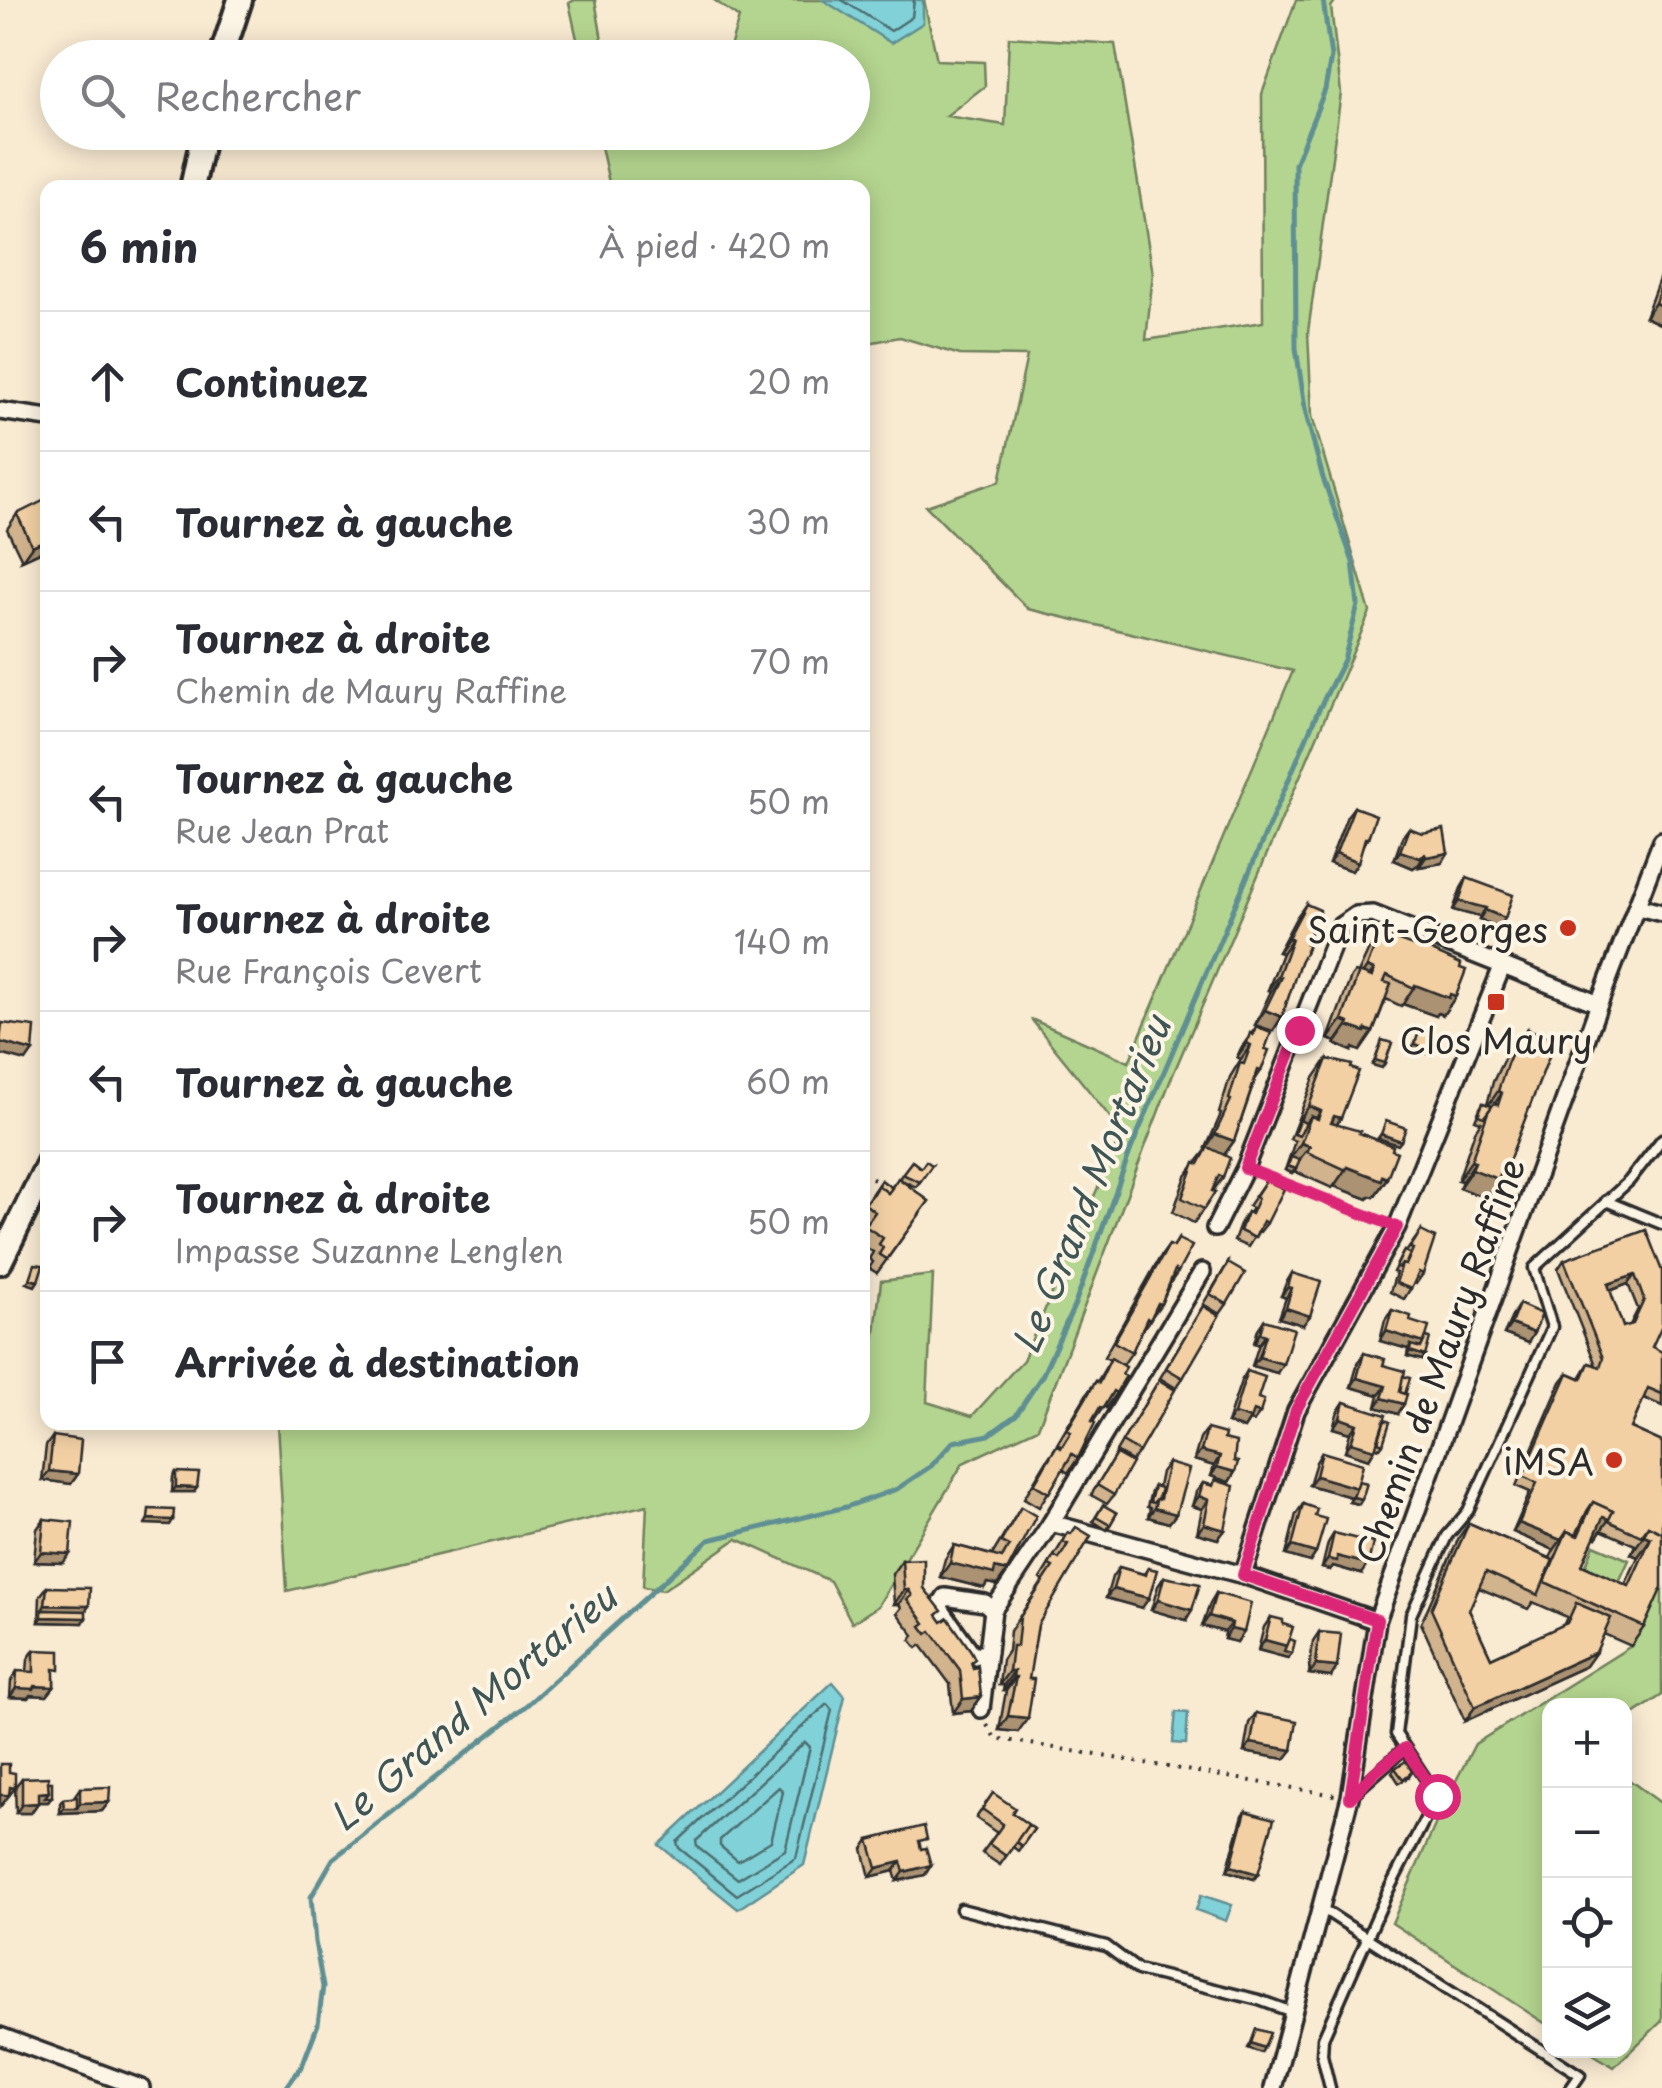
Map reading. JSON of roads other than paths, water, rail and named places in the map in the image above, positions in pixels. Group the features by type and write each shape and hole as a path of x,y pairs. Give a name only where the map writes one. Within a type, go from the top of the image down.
{"main road":[{"path":"228,40 240,0"},
{"path":"194,180 200,150"},
{"path":"0,1262 40,1180"}],"street":[{"path":"0,411 40,417"},
{"name":"Chemin de Maury Raffine","path":"1274,2088 1350,1798 1377,1620 1662,840"},
{"path":"1638,907 1662,913"},
{"path":"1215,1228 1245,1168 1340,926 1356,915 1374,914 1599,1004"},
{"path":"1243,1575 1296,1410 1397,1227 1502,967"},
{"path":"981,1709 993,1610 1051,1523 1202,1272"},
{"path":"1051,1523 1243,1575 1377,1620"},
{"path":"988,1652 974,1656 940,1607 945,1597 986,1602 993,1610"},
{"path":"0,2036 141,2088"}],"lane":[{"path":"1330,2088 1322,2056 1324,2038 1367,1938 1437,1796 1396,1734 1412,1616 1446,1536 1468,1511 1552,1327 1534,1268 1629,1182 1662,1140"},
{"path":"1606,1201 1662,1224"},
{"path":"1350,1798 1405,1748"},
{"path":"1321,1908 1580,2075 1571,2088"},
{"path":"961,1910 1106,1946 1138,1970 1259,2000 1295,2013"}],"water":[{"path":"823,0 923,0 923,23 891,43"},
{"path":"833,1682 845,1696 804,1865 738,1909 659,1845"},
{"path":"1176,1712 1188,1713 1186,1744 1173,1743"},
{"path":"1201,1895 1232,1905 1226,1921 1196,1910"}],"waterway":[{"name":"Le Grand Mortarieu","path":"286,2088 302,2066 318,2024 323,1987 311,1897 333,1859 528,1704 709,1540 846,1507 897,1489 931,1466 953,1442 989,1435 1016,1415 1043,1374 1075,1304 1131,1149 1318,711 1344,660 1358,605 1353,562 1323,478 1306,414 1296,348 1295,164 1325,90 1331,57 1323,0"}],"place":[{"name":"Saint-Georges","path":"1568,928"},
{"name":"Clos Maury","path":"1496,1002"},
{"name":"iMSA","path":"1614,1460"}]}
